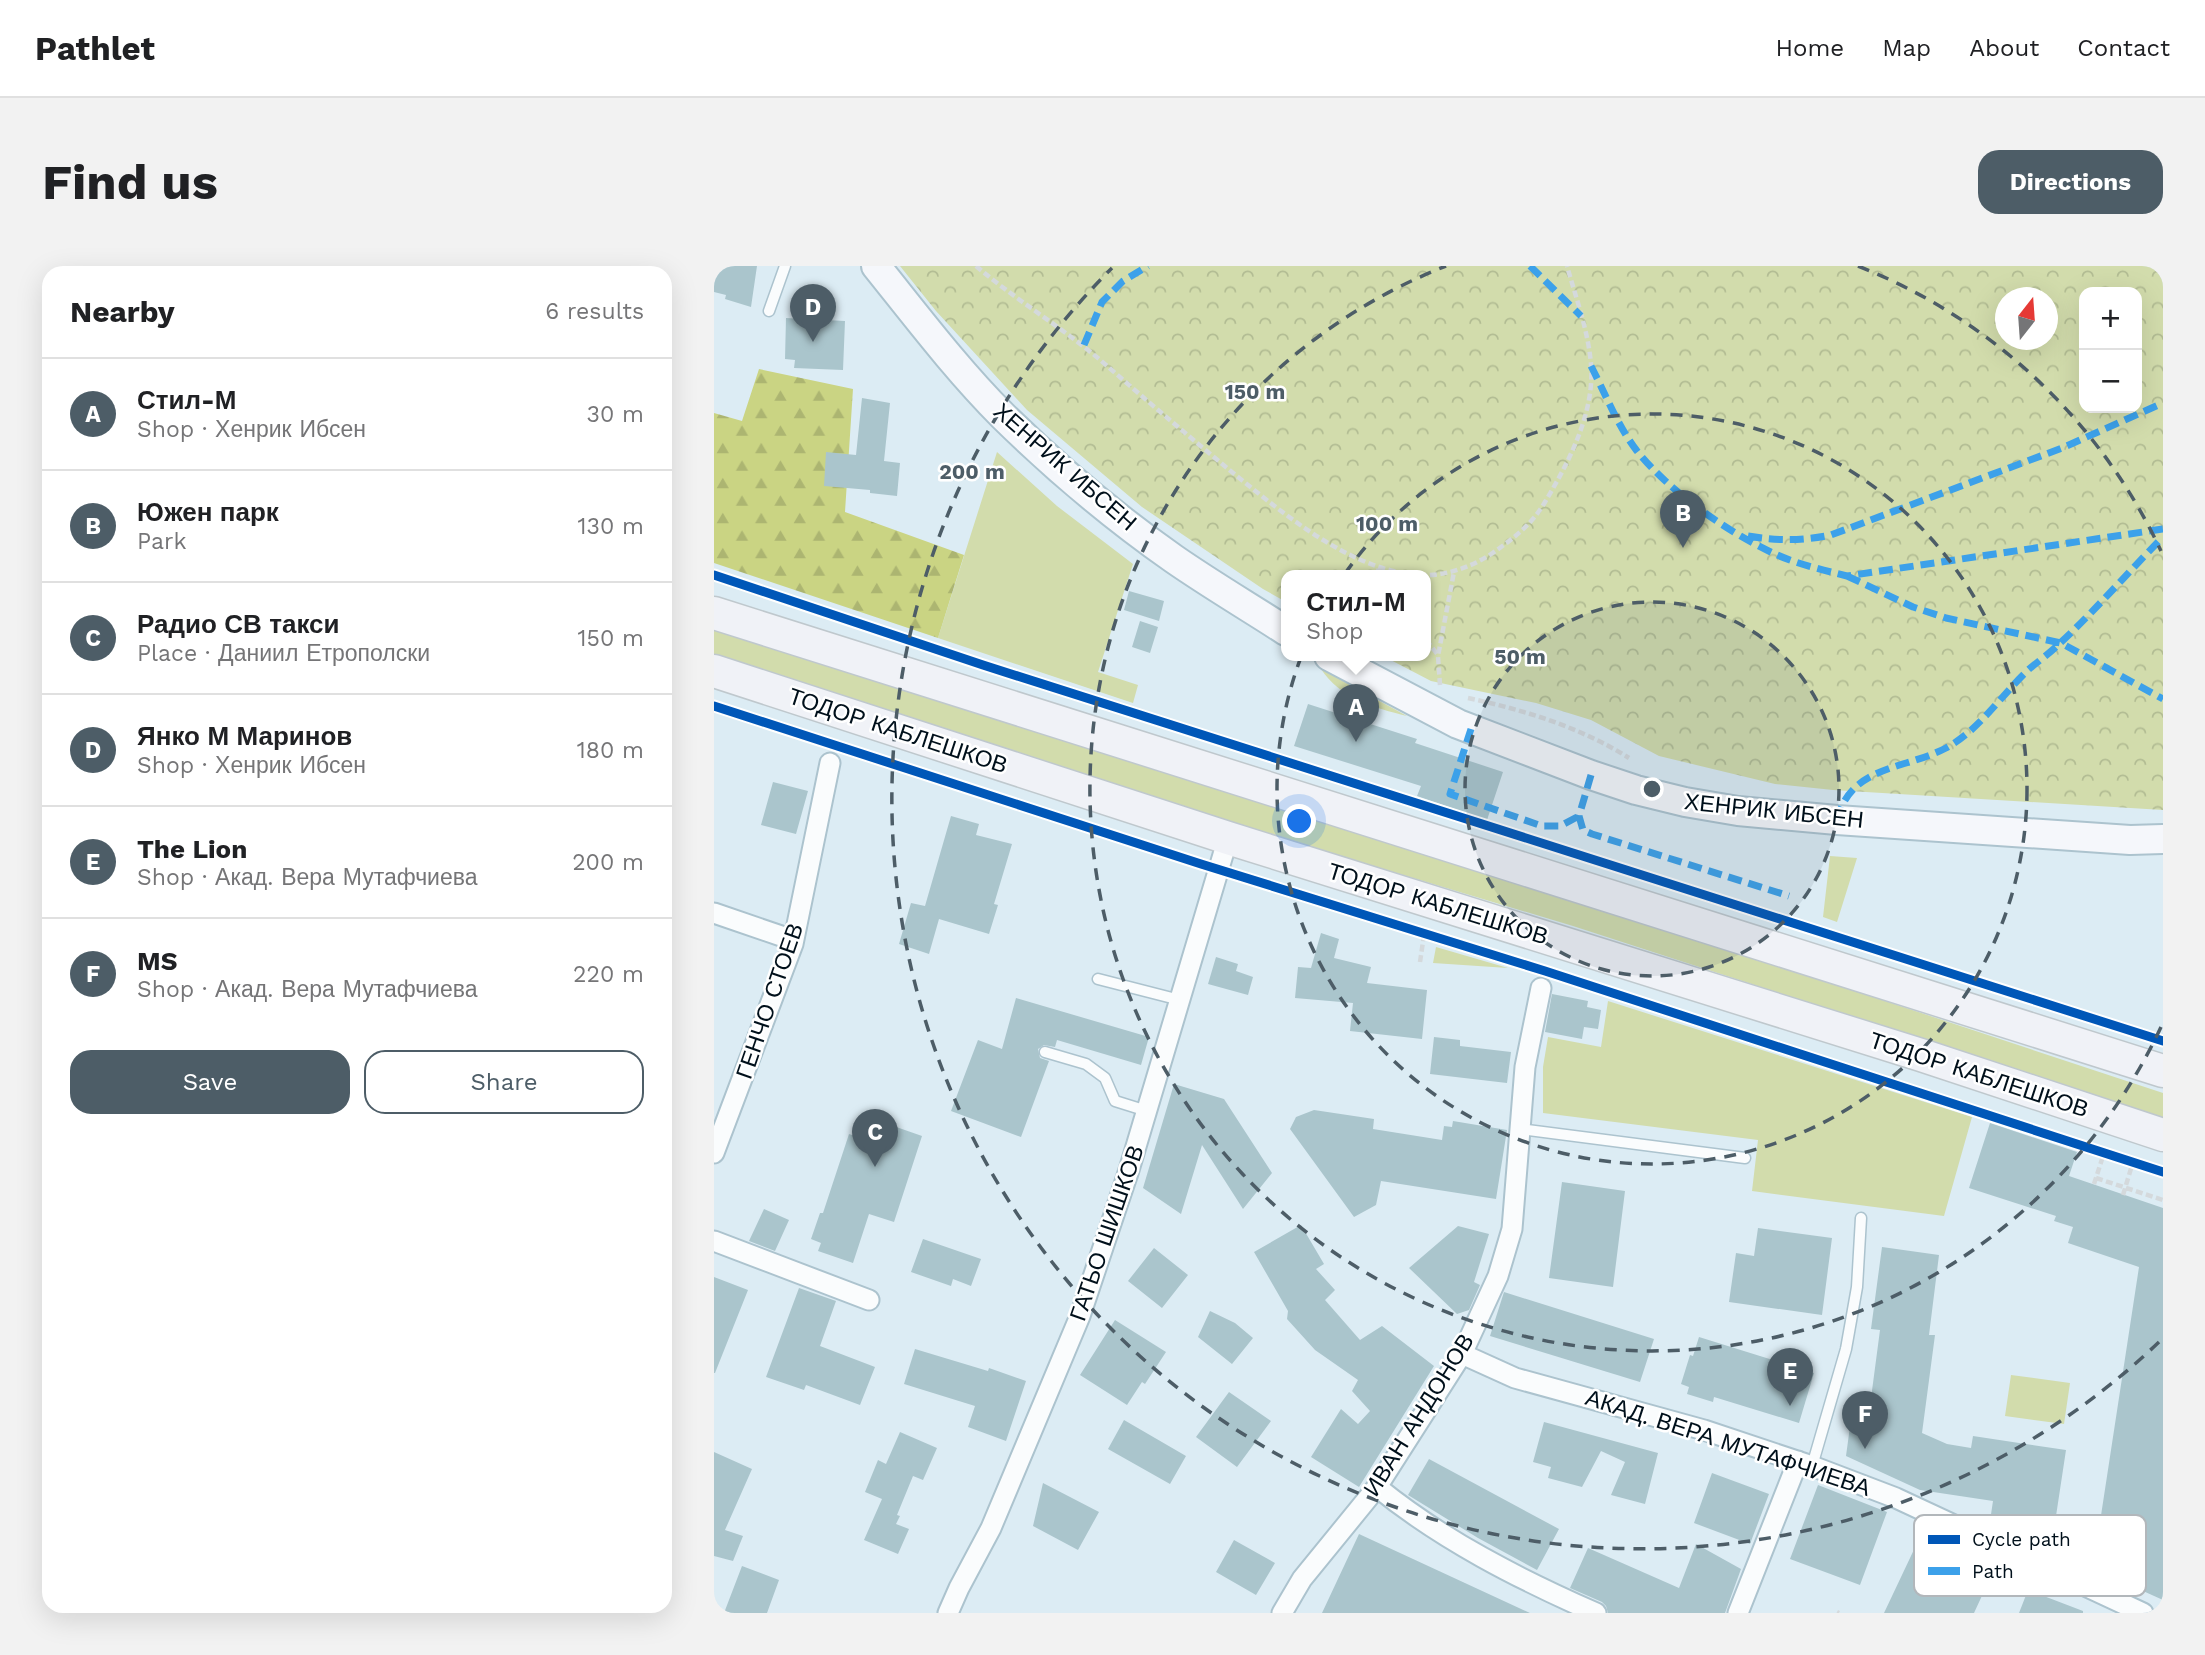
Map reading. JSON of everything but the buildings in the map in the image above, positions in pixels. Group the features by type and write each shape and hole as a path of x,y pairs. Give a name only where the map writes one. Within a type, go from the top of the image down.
{"main road":[{"name":"ХЕНРИК ИБСЕН","path":"876,266 943,349 1003,415 1060,468 1174,559 1281,628"},
{"path":"714,613 2163,1071"},
{"name":"ХЕНРИК ИБСЕН","path":"1338,661 1458,724 1602,779 1685,802 1738,811 1837,820 2163,839"},
{"name":"ТОДОР КАБЛЕШКОВ","path":"714,671 1228,838 1922,1055 2163,1135"}],"street":[{"name":"ГЕНЧО СТОЕВ","path":"714,1153 793,944 830,763"},
{"name":"ГАТЬО ШИШКОВ","path":"948,1613 991,1528 1080,1316 1129,1170 1228,838"},
{"path":"714,913 786,938 793,944"},
{"name":"ИВАН АНДОНОВ","path":"1282,1613 1302,1579 1377,1487 1462,1354 1498,1276 1512,1230 1525,1067 1541,988"},
{"path":"714,1241 869,1300"},
{"name":"АКАД. ВЕРА МУТАФЧИЕВА","path":"1462,1354 1515,1378 1704,1430 1805,1463 1933,1515"},
{"path":"1738,1613 1805,1463"},
{"path":"1377,1487 1411,1515 1452,1539 1550,1592 1596,1613"},
{"name":"АКАД. ВЕРА МУТАФЧИЕВА","path":"2106,1596 2143,1613"}],"lane":[{"path":"769,311 785,266"},
{"path":"1098,979 1180,1000"},
{"path":"1045,1052 1086,1064 1104,1078 1115,1101 1147,1111"},
{"path":"1520,1129 1745,1158"},
{"path":"1805,1463 1846,1349 1857,1287 1861,1218"}],"path":[{"path":"976,266 1084,345 1283,513 1321,539 1378,568 1388,570"},
{"path":"1431,575 1454,572 1495,552 1526,528 1542,508 1563,471 1580,432 1589,391 1591,366 1586,333 1567,266"},
{"path":"1447,691 1440,688 1438,656 1454,572"},
{"path":"1431,647 1438,656"},
{"path":"1467,697 1520,709 1605,743 1633,761"},
{"path":"1412,931 1436,939"},
{"path":"1420,962 1424,935"},
{"path":"2090,1149 2143,1166"},
{"path":"2118,1158 2095,1181 2163,1200"},
{"path":"2118,1158 2125,1188 2123,1195"}],"green space":[{"path":"900,266 2163,266 2163,810 1833,790 1775,784 1659,756 1591,720 1536,703 1431,681 1393,661 1431,661 1431,570 1281,570 1281,599 1142,507 1027,410 936,311"},
{"path":"759,369 853,389 845,512 964,555 938,638 714,563 714,413 742,421"},
{"path":"997,452 1057,506 1133,564 1098,672 1138,685 1133,703 938,638"},
{"path":"714,626 1601,907 2163,1093 2163,1118 1573,926 1177,807 714,654"},
{"path":"1321,669 1407,716 1348,695"},
{"path":"1830,856 1857,858 1837,922 1823,917"},
{"path":"1436,947 1508,968 1433,963"},
{"path":"1608,1001 1972,1117 1944,1216 1752,1191 1758,1140 1543,1113 1543,1067 1548,1037 1601,1047"},
{"path":"2011,1375 2070,1383 2064,1424 2005,1416"}],"marked path":[{"path":"1084,345 1102,302 1123,281 1148,266"},
{"path":"1530,266 1581,316"},
{"path":"1591,366 1630,441 1650,466 1683,496 1719,523 1792,561 1847,576 2163,529"},
{"path":"1748,536 1790,540 1831,535 2062,448 2163,403"},
{"path":"1837,820 1844,802 1854,789 1867,779 1946,748 1969,732 2027,671 2086,618 2163,537"},
{"path":"1847,576 1913,607 1946,618 2061,643 2163,699"},
{"path":"1471,729 1450,794 1542,826 1560,826 1579,816"},
{"path":"1591,775 1579,816 1583,830 1789,896"}],"cycle path":[{"path":"714,575 983,665 2163,1041"},
{"path":"714,706 1201,864 1545,971 2163,1172"}],"place":[{"name":"Янко М Маринов","path":"813,342"},
{"name":"Южен парк","path":"1683,548"},
{"name":"Стил-М","path":"1356,742"},
{"name":"Радио СВ такси","path":"875,1167"},
{"name":"The Lion","path":"1790,1406"},
{"name":"MS","path":"1865,1449"}]}
